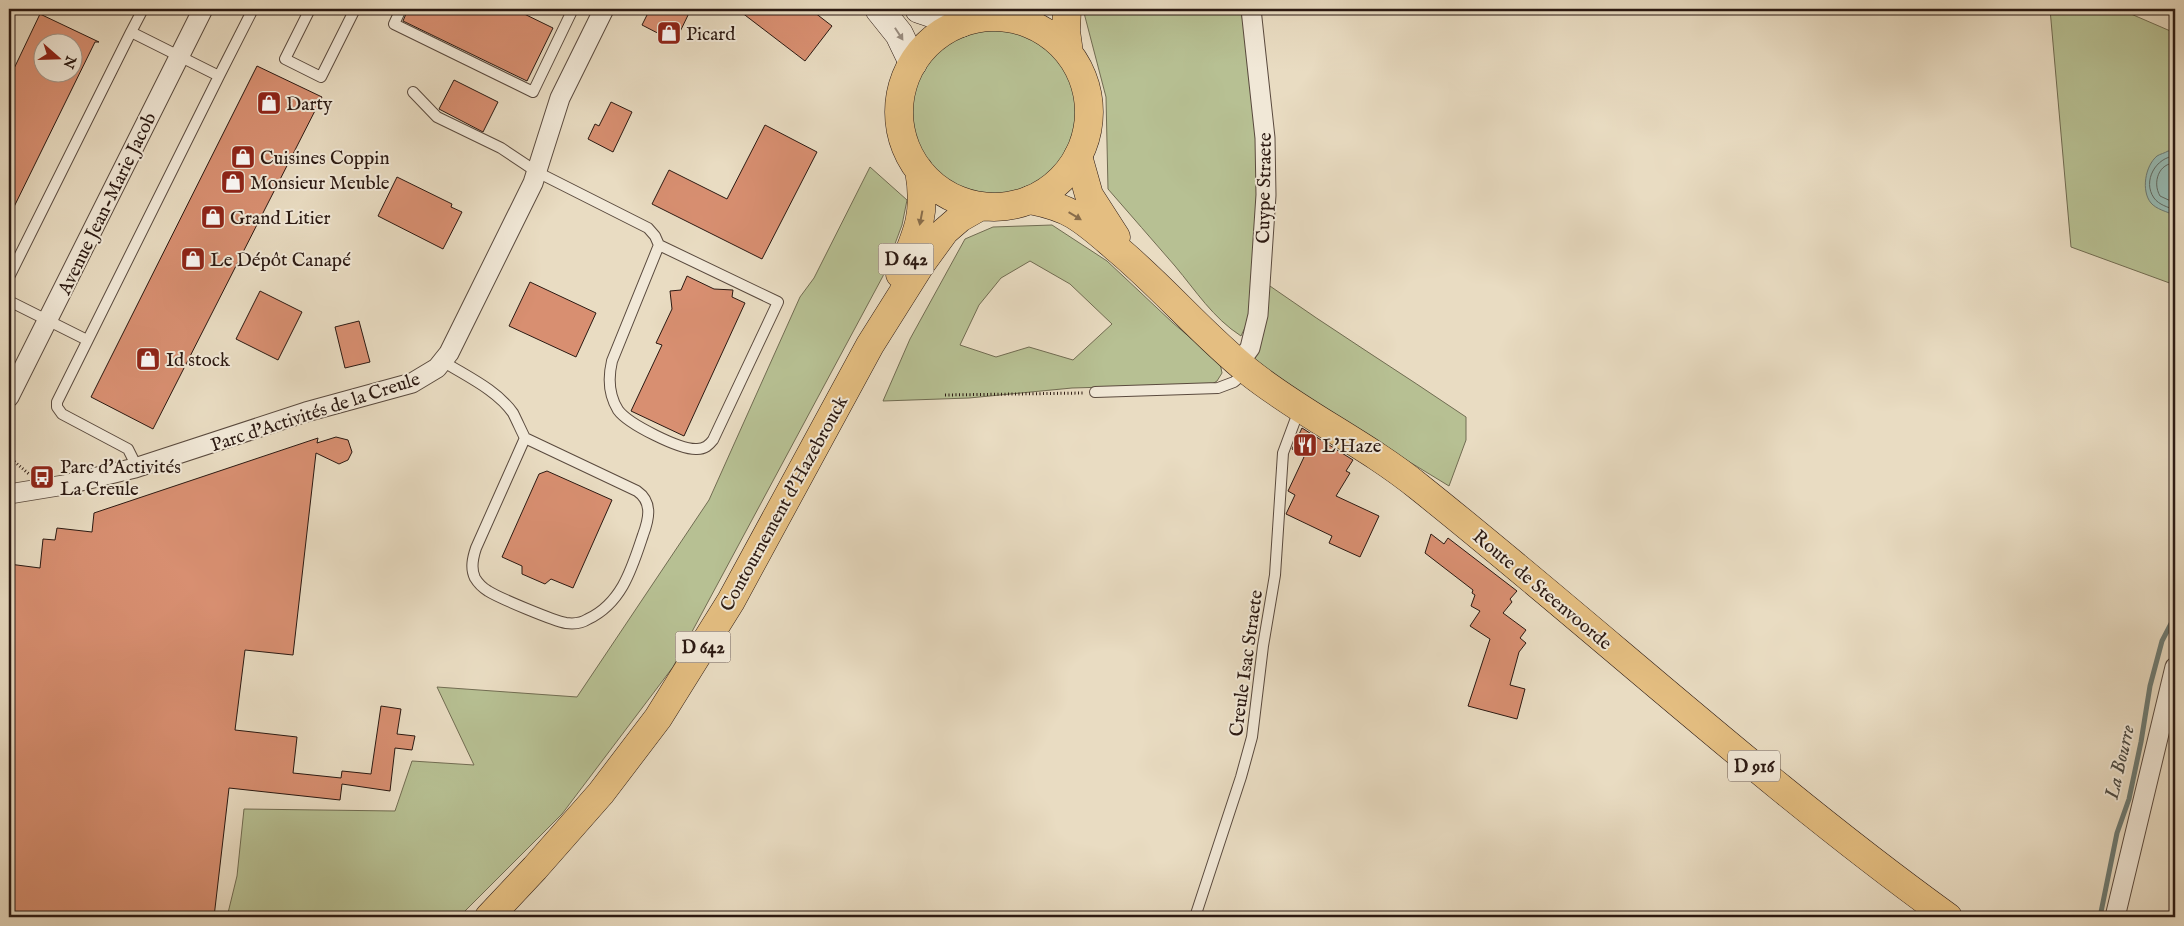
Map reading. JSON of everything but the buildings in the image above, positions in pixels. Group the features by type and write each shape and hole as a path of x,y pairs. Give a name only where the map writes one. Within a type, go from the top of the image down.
{"main road":[{"path":"879,9 902,38 913,63"},
{"path":"919,9 961,24"},
{"path":"1067,9 1068,53"},
{"path":"1011,13 1019,20 1036,26 1057,41 1068,53 1082,75 1088,99 1087,133 1078,156 1068,172 1054,186 1030,200 1011,206 981,206 963,202 946,194 932,184 919,170 905,143 900,118 902,92 913,63 937,36 961,24 1011,13"},
{"name":"Route de Steenvoorde","path":"1078,156 1082,178 1093,203 1136,264"},
{"name":"Contournement d'Hazebrouck","path":"870,345 918,229 923,202 919,170"},
{"name":"Route de Steenvoorde","path":"1030,200 1058,208 1075,216 1136,264 1243,367 1300,408 1401,472 1805,809 1948,917"},
{"name":"Contournement d'Hazebrouck","path":"489,917 601,793 669,702 734,594 870,345 921,264 945,231 960,218 981,206"}],"street":[{"name":"Avenue Jean-Marie Jacob","path":"9,397 14,375 48,320 203,9"},
{"name":"Parc d'Activités de la Creule","path":"9,494 64,485 135,468 320,408 412,383 430,374 444,362 537,172 560,98 604,9"},
{"name":"Cuype Straete","path":"1243,367 1258,315 1266,194 1265,138 1251,9"},
{"path":"2115,917 2175,667"}],"lane":[{"path":"9,277 143,9"},
{"path":"135,468 128,449 68,418 59,411 57,407 59,398 253,9"},
{"path":"310,9 285,59 321,77 355,9"},
{"path":"401,9 394,24 533,92 572,13"},
{"path":"131,32 219,76"},
{"path":"413,92 437,117 501,148 537,172 648,228 655,236 659,245 778,302 713,440 702,449 681,446 632,422 618,410 610,392 609,378 612,361 659,245"},
{"path":"9,300 87,340"},
{"path":"444,362 489,391 505,404 525,438 637,491 642,494 648,505 645,529 627,580 606,608 583,622 561,622 489,592 476,579 473,573 472,565 476,548 525,438"},
{"path":"1095,392 1218,388 1234,382 1243,367"},
{"name":"Creule Isac Straete","path":"1195,917 1241,777 1252,737 1263,646 1275,575 1283,453 1300,408"}],"path":[{"path":"945,395 1095,392"},
{"path":"9,457 19,468 34,477"}],"green space":[{"path":"1083,9 1241,9 1258,126 1256,276 1247,323 1241,336 1213,313 1108,189 1106,97"},
{"path":"2050,9 2129,9 2131,14 2175,33 2175,285 2071,247"},
{"path":"1003,29 1027,35 1054,53 1072,80 1077,96 1077,128 1072,144 1054,171 1041,181 1019,192 987,195 963,189 942,176 931,165 915,136 912,104 918,80 931,59 942,48 971,32"},
{"path":"870,167 907,200 902,225 883,276 673,667 562,814 459,917 227,917 237,876 244,809 395,811 412,761 474,765 437,687 577,697 709,500 800,297 814,278"},
{"path":"1052,225 1107,261 1173,323 1220,363 1222,373 1217,381 1212,384 1072,388 969,398 883,401 910,339 965,239 993,227","holes":["1030,261 1070,284 1112,324 1073,360 1029,347 996,357 960,345 979,305 1001,278"]},
{"path":"1267,284 1466,417 1466,440 1449,486 1308,400 1254,360 1261,339"}],"water":[{"path":"2168,151 2175,151 2175,215 2151,203 2145,185 2147,172 2153,160"}],"waterway":[{"name":"La Bourre","path":"2100,917 2117,833 2129,799 2150,686 2162,641 2175,616"}],"place":[{"name":"Picard","path":"669,33"},
{"name":"Darty","path":"269,103"},
{"name":"Cuisines Coppin","path":"243,157"},
{"name":"Monsieur Meuble","path":"233,182"},
{"name":"Grand Litier","path":"213,217"},
{"name":"Le Dépôt Canapé","path":"193,259"},
{"name":"Id stock","path":"148,359"},
{"name":"L'Haze","path":"1305,445"},
{"name":"Parc d'Activités La Creule","path":"42,477"}]}
